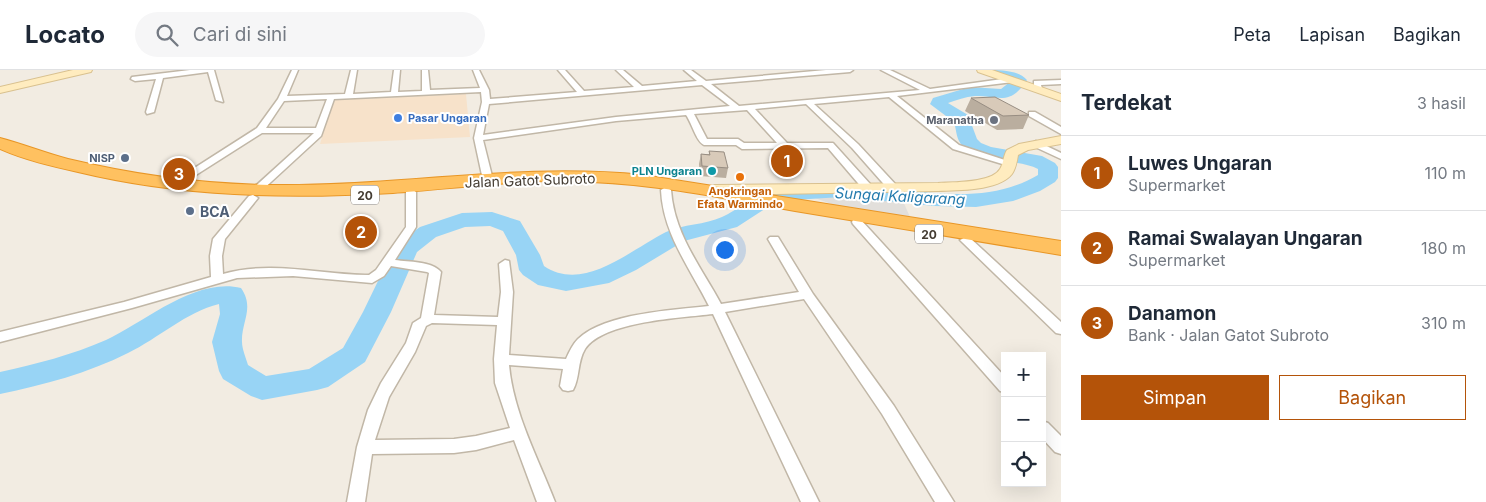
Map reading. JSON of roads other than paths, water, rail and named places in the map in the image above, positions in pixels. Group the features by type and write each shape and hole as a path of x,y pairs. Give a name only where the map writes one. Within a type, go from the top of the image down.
{"highway":[{"name":"Jalan Gatot Subroto","path":"0,143 35,155 105,174 254,195 488,180 590,176 658,182 761,199 857,222 1061,256"},
{"name":"Jalan Gatot Subroto","path":"0,154 103,183 188,194 327,197 564,182 611,184 798,208 1061,248"}],"street":[{"path":"0,90 87,70"},
{"path":"135,79 207,70"},
{"path":"211,70 220,100"},
{"path":"174,185 260,130 282,100 295,70"},
{"path":"348,97 354,70"},
{"path":"394,94 396,70"},
{"path":"425,70 426,93"},
{"path":"476,70 485,90 486,102 478,138 488,180"},
{"path":"561,70 582,92"},
{"path":"618,70 639,87"},
{"path":"687,70 736,107"},
{"path":"751,70 763,77"},
{"path":"486,102 582,92 850,70"},
{"path":"884,70 929,92"},
{"path":"982,70 1061,98"},
{"path":"150,112 160,76"},
{"path":"478,138 616,119 736,107 929,92 1011,81"},
{"path":"1038,89 1038,83 1061,82"},
{"path":"282,100 485,90"},
{"path":"891,95 956,147 1010,159 1036,144 1061,140"},
{"path":"217,278 216,256 219,239 254,195 320,131 331,98"},
{"path":"808,102 855,146 893,188"},
{"path":"748,106 785,146"},
{"path":"688,112 697,125 704,142 738,142 742,146 830,145 866,187"},
{"path":"1032,114 1061,131"},
{"path":"260,130 320,131"},
{"path":"1036,144 1061,156"},
{"path":"715,190 866,187 938,188 998,178 1006,172 1010,159"},
{"path":"666,190 667,208 676,232 718,309 783,449 810,502"},
{"path":"0,337 127,305 217,278 242,273 274,272 367,279 380,273 411,227 411,192"},
{"path":"857,222 1001,383"},
{"path":"774,239 807,295 888,410 945,502"},
{"path":"966,240 1026,299 1061,330"},
{"path":"388,262 431,269 435,272 427,320"},
{"path":"505,264 507,292 500,359 503,383 519,432 546,502"},
{"path":"568,386 571,364 576,351 584,341 604,329 656,317 807,295"},
{"path":"356,502 369,429 381,397 411,350 420,323 427,320 504,321"},
{"path":"500,359 571,364"},
{"path":"1046,431 1061,447"},
{"path":"365,447 476,444 519,432"}],"waterway":[{"name":"Sungai Kaligarang","path":"0,383 90,358 132,339 187,306 201,300 232,294 234,314 227,342 234,371 262,388 317,379 354,355 377,312 406,248 428,232 462,220 492,219 512,226 528,255 532,270 547,280 566,283 600,278 627,265 676,236 729,222 772,195 842,191 935,200 976,201 1005,196 1033,187 1048,178 1048,167 1035,160 989,153 974,147 968,140 962,119 938,104 939,101 958,94 978,92 1003,94 1014,88 1019,80 995,70"}],"place":[{"name":"Pasar Ungaran","path":"398,118"},
{"name":"Maranatha","path":"994,120"},
{"name":"NISP","path":"125,158"},
{"name":"Luwes Ungaran","path":"787,161"},
{"name":"PLN Ungaran","path":"712,171"},
{"name":"Danamon","path":"179,174"},
{"name":"Angkringan Efata Warmindo","path":"740,177"},
{"name":"BCA","path":"190,211"},
{"name":"Ramai Swalayan Ungaran","path":"361,232"}]}
